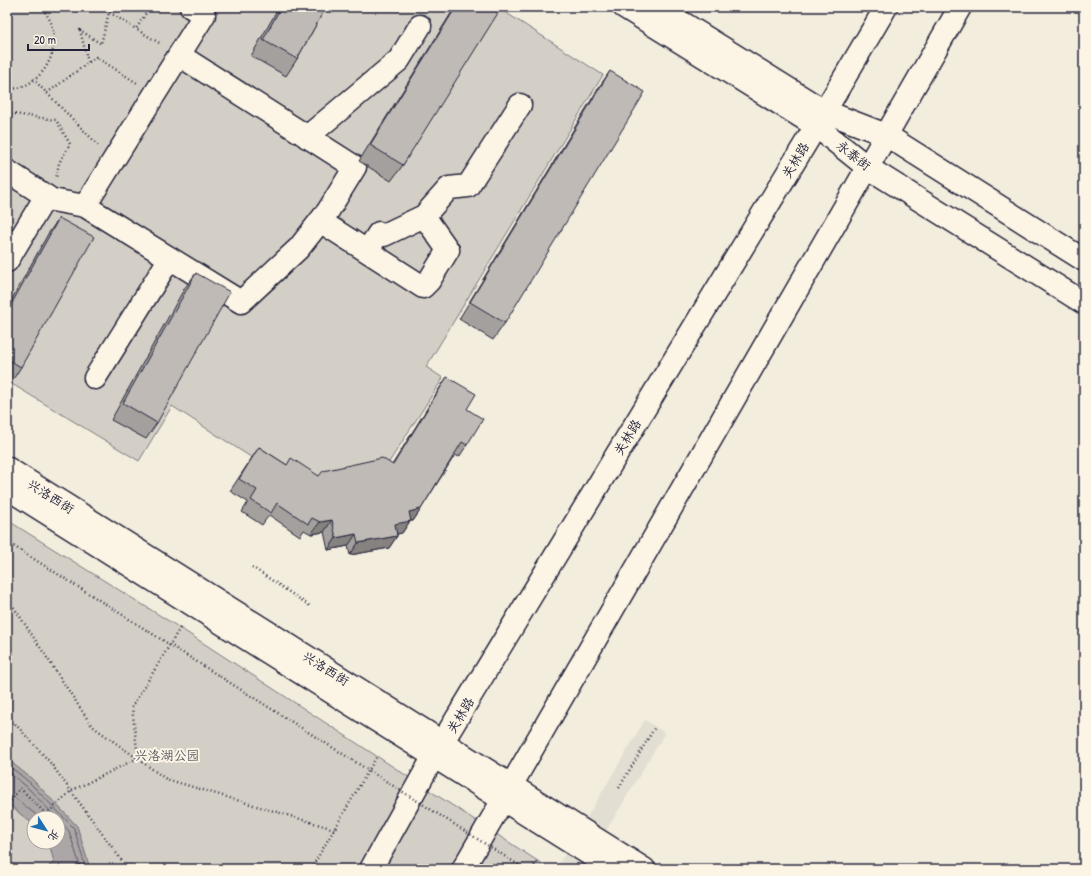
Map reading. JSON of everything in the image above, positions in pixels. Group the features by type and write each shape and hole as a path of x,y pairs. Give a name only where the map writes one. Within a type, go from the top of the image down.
{"main road":[{"path":"85,206 204,15 191,7"},
{"name":"永泰街","path":"624,7 820,118 886,135 1084,260"},
{"name":"永泰街","path":"657,7 820,118 867,167 1084,303"},
{"name":"关林路","path":"371,869 439,749 886,7"},
{"path":"463,869 960,7"},
{"path":"307,137 399,60 420,26"},
{"path":"7,172 49,198 85,206 241,302 299,248 328,211 354,167 179,55"},
{"path":"367,251 379,233 384,235 424,216 449,188 468,186 520,105"},
{"path":"7,261 49,198"},
{"path":"320,221 422,287 429,281 448,250 424,216"},
{"path":"95,378 170,258"},
{"name":"兴洛西街","path":"7,468 507,792 644,869"},
{"name":"兴洛西街","path":"7,488 439,749"},
{"name":"兴洛西街","path":"507,792 613,869"}],"path":[{"path":"7,88 25,85 39,76 48,63 54,48 54,32 48,17 41,7"},
{"path":"136,29 150,7"},
{"path":"88,63 80,30 101,44 110,12 179,55"},
{"path":"47,93 96,57 155,94"},
{"path":"33,79 101,148"},
{"path":"7,113 56,120 70,144 59,163 49,198"},
{"path":"7,542 525,869"},
{"path":"252,567 310,606"},
{"path":"7,597 92,726 166,779 334,829"},
{"path":"138,758 132,707 180,628"},
{"path":"7,716 49,761 128,869"},
{"path":"619,788 655,727"},
{"path":"311,869 377,756"},
{"path":"8,804 20,788 46,814 71,791 138,758"},
{"path":"532,869 537,861"}],"shaded area":[{"path":"645,720 665,733 583,869 556,869"}],"green space":[{"path":"7,7 497,7 603,75 426,367 443,378 382,473 312,482 277,474 172,406 139,461 7,381"},
{"name":"兴洛湖公园","path":"7,520 180,628 550,869 90,869 77,826 66,815 66,810 62,810 32,779 7,759"},
{"path":"7,803 26,818 26,850 51,850 54,862 46,869 7,869"}],"water":[{"path":"7,759 32,779 62,810 26,810 26,818 7,803"},
{"path":"66,815 77,826 90,869 46,869 54,862 51,850 66,850"}],"building":[{"path":"281,7 326,7 297,59 263,40"},
{"path":"456,7 488,7 498,13 403,165 370,145"},
{"path":"610,71 645,92 505,323 470,302"},
{"path":"59,218 94,237 21,367 7,359 7,312"},
{"path":"196,273 230,292 157,423 123,403"},
{"path":"447,377 476,394 467,409 483,419 467,445 462,442 421,509 409,512 411,521 395,524 397,536 358,543 356,534 336,538 332,520 320,522 312,518 308,524 277,503 271,513 251,500 257,490 239,479 259,447 287,465 291,458 319,476 323,471 382,458 393,465"}]}
